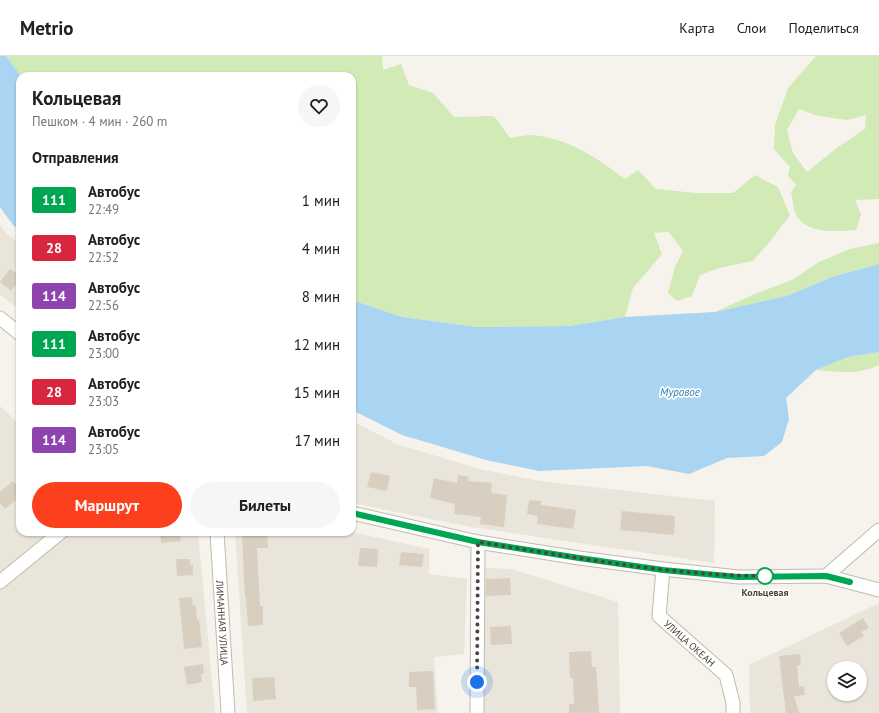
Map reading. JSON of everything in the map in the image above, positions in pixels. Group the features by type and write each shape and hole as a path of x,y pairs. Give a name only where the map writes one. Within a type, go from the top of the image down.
{"street":[{"path":"0,318 16,331"},
{"path":"356,514 478,542 579,558 663,570 738,577 826,576 879,590"},
{"path":"826,576 879,530"},
{"path":"0,582 55,536"},
{"name":"ЛИМАННАЯ УЛИЦА","path":"217,536 228,713"},
{"path":"477,713 478,542"},
{"name":"УЛИЦА ОКЕАН","path":"663,570 659,616 726,675 733,703 733,713"}],"shaded area":[{"path":"0,225 6,233 16,241 16,307 0,295"},
{"path":"0,406 16,421 16,536 46,536 0,577"},
{"path":"356,423 399,445 484,470 540,481 715,501 714,563 471,527 356,504"},
{"path":"356,533 429,549 429,574 467,579 464,654 434,657 438,713 247,713 235,536 356,536"},
{"path":"65,536 198,536 215,713 0,713 0,586"},
{"path":"484,568 511,569 618,602 620,713 484,713"},
{"path":"879,603 879,713 750,713 749,665"}],"green space":[{"path":"6,56 382,56 383,70 401,64 409,85 433,93 454,117 494,116 510,138 531,135 569,144 592,156 625,179 638,170 656,189 696,193 733,193 755,175 778,187 790,215 753,261 719,268 700,275 692,296 677,301 668,293 675,267 683,251 669,232 654,233 662,254 633,288 625,317 569,326 476,327 402,317 356,301 356,72 18,72"},
{"path":"816,56 879,56 879,199 855,200 861,215 856,230 833,231 816,229 802,222 796,214 791,192 796,185 788,176 790,167 774,149 775,125 788,88","holes":["799,109 818,116 847,120 866,115 865,129 838,147 807,172 793,153 787,130"]},
{"path":"879,243 879,264 832,277 787,296 715,312 757,293 792,280 819,262 850,249"},
{"path":"879,352 879,365 872,368 856,372 816,370 848,357"}],"water":[{"path":"0,56 6,56 18,72 16,72 16,228 0,207"},
{"name":"Муровое","path":"879,264 879,352 848,357 816,370 786,398 789,419 782,442 764,456 727,458 689,474 647,466 539,471 486,460 402,435 356,412 356,301 402,317 476,327 569,326 625,317 715,312 787,296 832,277"}],"building":[{"path":"10,269 16,273 16,285 11,291 0,282"},
{"path":"371,472 390,476 387,491 367,487"},
{"path":"458,475 469,477 468,481 492,483 491,493 507,495 504,527 480,524 481,517 454,514 455,504 430,498 434,478 457,483"},
{"path":"13,481 16,484 16,500 5,509 0,503 0,492"},
{"path":"529,500 541,501 541,505 576,510 573,529 537,524 538,516 527,514"},
{"path":"622,511 675,516 674,535 620,530"},
{"path":"160,536 180,536 181,541 161,543"},
{"path":"242,536 267,536 268,548 257,548 260,606 263,606 263,625 248,626"},
{"path":"360,548 378,549 377,567 358,566"},
{"path":"401,552 424,554 422,567 399,565"},
{"path":"176,559 190,559 190,565 193,565 193,575 177,576"},
{"path":"510,578 511,595 486,596 486,579"},
{"path":"192,597 193,606 196,605 197,619 199,619 202,647 184,649 179,598"},
{"path":"863,618 869,628 861,632 864,636 847,646 839,633"},
{"path":"511,626 512,644 491,645 490,627"},
{"path":"591,651 592,667 596,667 599,713 569,713 569,704 574,704 573,678 570,678 569,652"},
{"path":"800,654 801,665 797,666 799,687 804,686 805,695 794,696 799,713 786,713 779,656"},
{"path":"203,664 204,673 201,674 202,682 187,685 184,667"},
{"path":"433,671 435,709 417,710 416,687 409,687 409,672"},
{"path":"274,677 276,699 253,701 252,678"}],"bus line":[{"name":"111","path":"356,514 478,542 663,570 738,577 826,576 850,582"}],"place":[{"name":"Кольцевая","path":"765,576"}],"route":[{"path":"477,682 478,542 663,570 738,577 768,576 765,576"}]}
